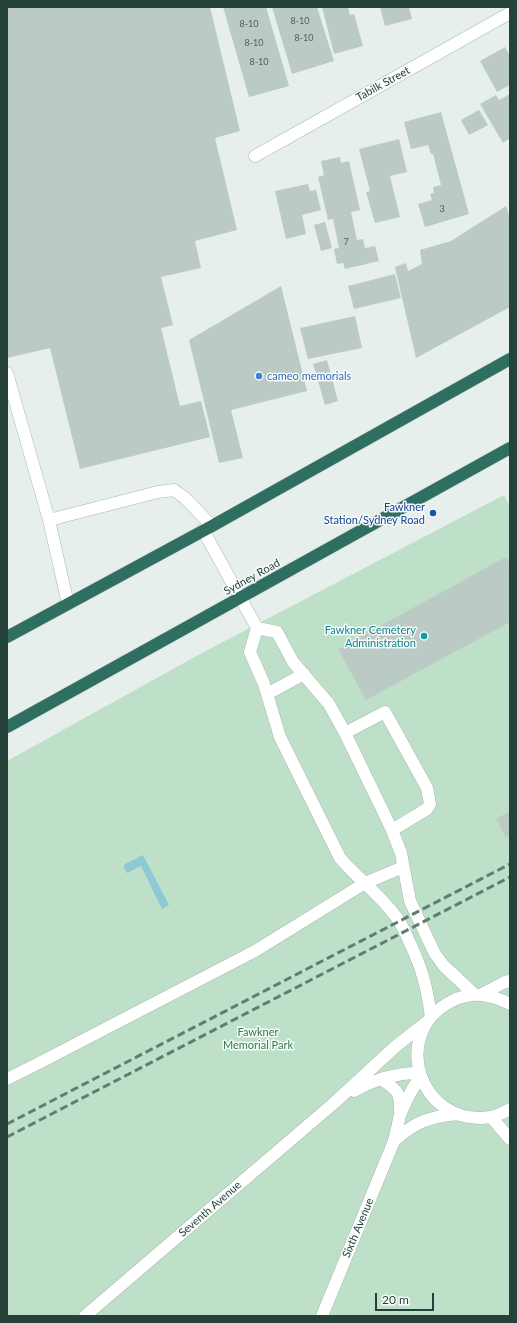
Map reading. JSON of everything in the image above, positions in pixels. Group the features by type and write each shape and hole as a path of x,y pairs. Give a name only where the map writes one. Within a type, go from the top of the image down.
{"highway":[{"path":"7,637 208,528 510,359"},
{"name":"Sydney Road","path":"7,727 510,448"}],"street":[{"name":"Tabilk Street","path":"255,156 510,13"},
{"path":"7,373 49,520 68,604"},
{"path":"49,520 158,492 174,490 185,498 208,528 240,598 257,628 250,652 267,694 280,737 340,858 400,921 419,962 425,981 429,1019 421,1034 417,1060 420,1075 426,1088 435,1100 445,1108 458,1114 475,1118 491,1117 510,1109"},
{"path":"257,628 277,632 293,662 329,704 345,733 392,830 401,853 410,901 436,954 444,966 478,995 497,998 510,1004"},
{"path":"267,694 304,674"},
{"path":"345,733 385,712 427,788 430,804 427,809 421,814 392,830"},
{"path":"7,1079 39,1064 255,951 365,884 403,867"},
{"path":"334,1103 396,1046 443,1006 459,998 478,995 504,982 510,981"},
{"path":"334,1103 366,1084 381,1079 401,1074 420,1075"},
{"path":"400,1115 420,1075"},
{"path":"381,1079 391,1086 399,1095 401,1102 400,1115"},
{"name":"Seventh Avenue","path":"86,1316 334,1103"},
{"path":"394,1141 408,1129 430,1118 458,1114"},
{"name":"Sixth Avenue","path":"322,1316 394,1141 400,1115"},
{"path":"491,1117 510,1139"}],"green space":[{"name":"Fawkner Memorial Park","path":"504,495 510,507 510,1316 7,1316 7,761 200,654"}],"water":[{"path":"143,855 169,905 162,909 141,866 127,873 124,868 125,864"}],"building":[{"path":"7,7 210,7 240,131 215,138 237,230 195,241 201,268 161,277 173,325 161,328 180,406 201,401 210,437 80,469 50,348 7,358"},
{"path":"223,7 266,7 289,86 249,97"},
{"path":"272,7 317,7 334,61 292,74"},
{"path":"322,7 348,7 350,15 354,14 363,46 334,54"},
{"path":"380,7 409,7 412,19 385,26"},
{"path":"505,47 510,56 510,85 497,92 480,61"},
{"path":"510,94 510,138 503,143 480,104 496,95 499,100"},
{"path":"479,110 488,125 469,135 461,120"},
{"path":"441,112 469,214 425,227 418,204 432,200 430,194 434,193 433,187 441,185 433,154 431,154 428,145 411,149 404,122"},
{"path":"399,139 407,172 390,176 400,217 375,223 366,192 370,191 359,149"},
{"path":"340,157 341,163 349,161 360,210 351,212 357,240 363,239 365,248 375,246 379,261 345,269 343,263 337,264 334,249 339,248 333,219 328,220 318,177 324,175 321,161"},
{"path":"308,184 310,191 316,190 321,210 302,215 306,234 286,239 275,191"},
{"path":"506,206 510,218 510,307 416,358 395,267 406,263 408,271 422,264 420,250 451,241"},
{"path":"325,222 332,248 321,251 314,225"},
{"path":"395,274 401,298 354,309 348,286"},
{"path":"281,286 307,391 231,410 243,458 219,463 189,340"},
{"path":"355,316 362,348 308,359 300,328"},
{"path":"327,360 338,401 325,405 313,364"},
{"name":"Fawkner Cemetery Administration","path":"506,557 510,563 510,622 366,700 338,649"},
{"path":"510,811 510,835 506,838 496,819"}],"railway":[{"path":"7,1124 510,864"},
{"path":"7,1137 510,877"}],"place":[{"name":"cameo memorials","path":"259,376"},
{"name":"Fawkner Station/Sydney Road","path":"433,513"},
{"name":"Fawkner Cemetery Administration","path":"424,636"}]}
